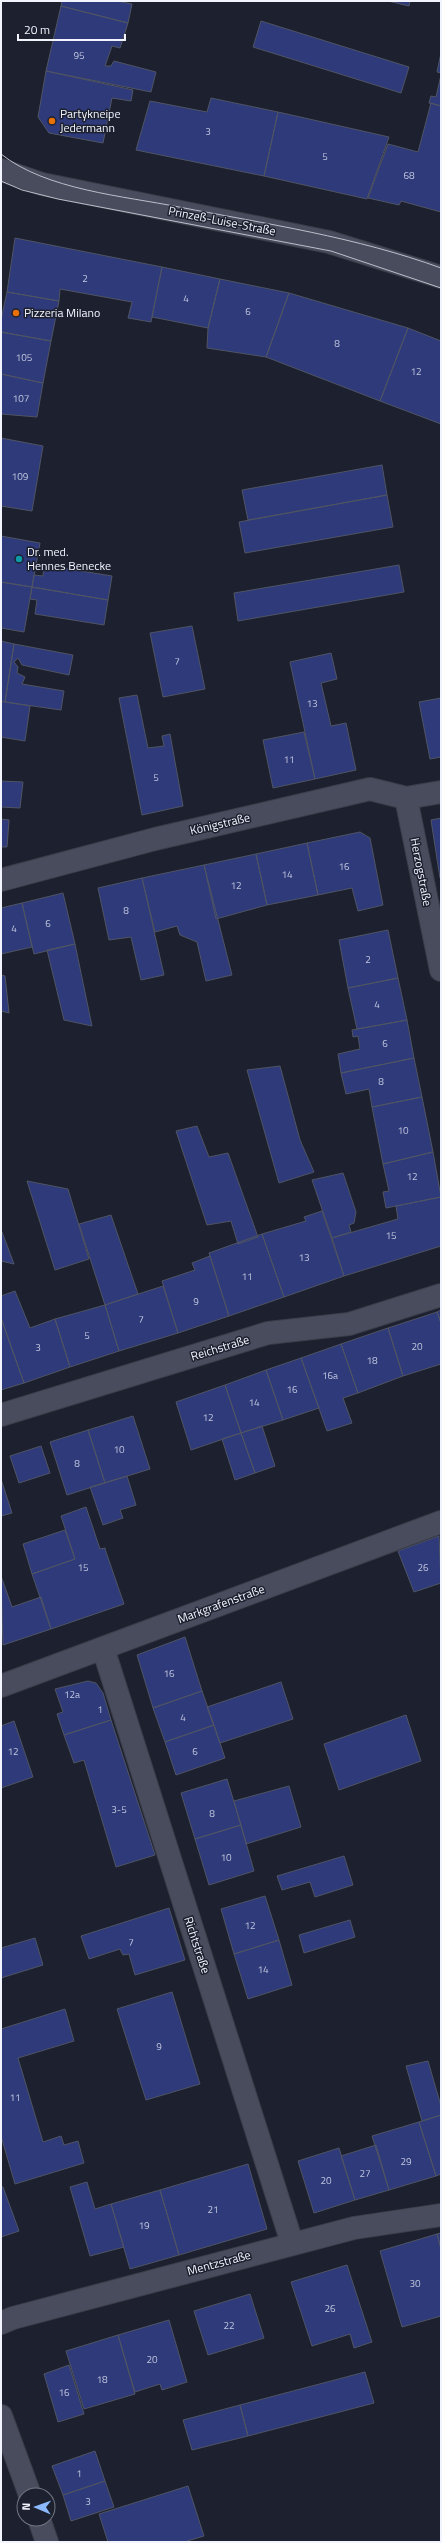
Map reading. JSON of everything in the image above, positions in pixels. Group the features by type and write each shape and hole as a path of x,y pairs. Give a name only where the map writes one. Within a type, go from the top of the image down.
{"street":[{"name":"Prinzeß-Luise-Straße","path":"1,170 42,184 329,242 441,277"},
{"name":"Königstraße","path":"1,880 155,839 370,789 406,798 441,792"},
{"name":"Herzogstraße","path":"406,798 441,970"},
{"name":"Reichstraße","path":"1,1415 268,1333 349,1324 441,1295"},
{"name":"Markgrafenstraße","path":"1,1686 441,1522"},
{"name":"Richtstraße","path":"103,1648 292,2243"},
{"name":"Mentzstraße","path":"1,2323 13,2318 292,2243 354,2228 441,2215"},
{"path":"1,2416 27,2487"},
{"path":"41,2527 47,2542"}],"building":[{"path":"62,1 117,1 132,4 128,23 61,6"},
{"path":"388,1 410,1 409,6"},
{"path":"61,6 128,23 120,48 112,46 105,66 111,66 114,61 156,72 151,92 46,71"},
{"path":"261,21 409,67 401,93 253,47"},
{"path":"441,53 441,73 437,72"},
{"path":"46,71 133,90 131,101 112,98 103,143 49,133 38,117"},
{"path":"441,75 441,106 429,103 431,96 436,97"},
{"path":"211,98 278,112 264,176 136,150 150,101 207,112"},
{"path":"431,103 441,106 441,212 401,201 399,205 368,198 388,144 418,152"},
{"path":"278,112 389,137 367,199 264,176"},
{"path":"15,238 162,267 151,322 128,318 132,302 60,289 59,301 7,292"},
{"path":"162,267 220,279 208,328 152,317"},
{"path":"220,279 289,293 266,357 207,348 208,328"},
{"path":"7,292 59,301 51,341 1,332 1,320"},
{"path":"289,293 408,328 380,401 266,357"},
{"path":"408,328 441,341 441,424 380,401"},
{"path":"1,332 51,341 43,383 1,374"},
{"path":"1,374 43,383 37,417 1,414"},
{"path":"1,438 43,446 32,511 1,506"},
{"path":"382,465 387,495 248,520 242,490"},
{"path":"387,495 393,527 245,553 239,522"},
{"name":"Dr. med. Hennes Benecke","path":"1,536 40,543 32,587 1,582"},
{"path":"44,565 112,576 108,600 32,587 34,575 43,576"},
{"path":"399,565 404,592 238,621 234,593"},
{"path":"1,582 32,587 24,632 1,628"},
{"path":"32,587 108,600 104,625 35,614 37,600 30,599"},
{"path":"192,626 205,689 163,697 150,633"},
{"path":"1,641 14,644 5,702 1,701"},
{"path":"14,644 73,655 69,675 22,665 18,658 14,662 18,667 17,673 25,677 22,684 64,691 61,710 5,702"},
{"path":"331,653 337,679 321,683 331,726 346,723 356,770 315,779 290,662"},
{"path":"137,695 148,748 164,746 162,736 170,734 183,806 142,815 119,698"},
{"path":"441,698 441,757 430,759 419,702"},
{"path":"1,701 30,706 25,741 1,737"},
{"path":"304,732 315,779 273,788 263,740"},
{"path":"1,781 23,782 20,808 1,807"},
{"path":"441,818 441,878 440,878 431,820"},
{"path":"1,819 9,820 7,847 1,847"},
{"path":"360,832 370,838 383,905 358,911 352,888 318,895 307,843"},
{"path":"307,843 318,895 267,905 256,854"},
{"path":"256,854 267,905 216,919 204,865"},
{"path":"204,865 232,975 206,981 197,942 180,935 177,926 155,932 142,878"},
{"path":"142,878 164,975 141,980 131,937 109,940 98,888"},
{"path":"63,893 75,944 34,954 22,903"},
{"path":"22,903 32,947 1,954 1,908"},
{"path":"388,930 398,978 348,988 339,940"},
{"path":"75,944 92,1026 64,1020 47,950"},
{"path":"1,975 5,976 9,1013 1,1011"},
{"path":"398,978 407,1020 357,1029 348,988"},
{"path":"407,1020 414,1058 341,1073 338,1054 360,1049 358,1036 353,1037 352,1030"},
{"path":"414,1058 422,1097 372,1107 369,1089 346,1094 341,1073"},
{"path":"280,1066 300,1140 314,1172 279,1183 247,1070"},
{"path":"422,1097 433,1152 383,1164 372,1107"},
{"path":"197,1126 209,1157 228,1153 258,1237 238,1244 231,1221 207,1225 176,1131"},
{"path":"433,1152 441,1197 386,1208 383,1192 389,1191 383,1164"},
{"path":"343,1173 356,1212 354,1223 349,1225 351,1232 332,1238 312,1180"},
{"path":"27,1181 68,1189 89,1259 55,1270"},
{"path":"441,1197 441,1246 344,1276 332,1238 398,1219 396,1206"},
{"path":"322,1211 344,1276 284,1297 262,1234 306,1221 304,1217"},
{"path":"111,1215 138,1294 105,1305 79,1224"},
{"path":"1,1231 2,1232 14,1264 1,1261"},
{"path":"262,1234 284,1297 229,1316 209,1253"},
{"path":"210,1256 229,1316 178,1333 162,1281 195,1270 192,1263"},
{"path":"163,1286 178,1333 119,1351 105,1305"},
{"path":"15,1291 30,1328 55,1319 70,1367 24,1383 1,1318 1,1296"},
{"path":"105,1305 119,1351 70,1367 55,1319"},
{"path":"441,1310 441,1323 437,1312"},
{"path":"437,1312 441,1323 441,1364 403,1376 388,1328"},
{"path":"1,1318 24,1383 1,1390"},
{"path":"388,1328 403,1376 358,1393 341,1344"},
{"path":"341,1344 358,1393 343,1398 352,1423 327,1431 301,1358"},
{"path":"301,1358 319,1408 283,1420 266,1370"},
{"path":"266,1370 283,1420 241,1433 225,1385"},
{"path":"225,1385 241,1433 191,1450 176,1402"},
{"path":"133,1416 150,1469 105,1483 88,1430"},
{"path":"262,1426 275,1466 255,1473 241,1433"},
{"path":"88,1430 105,1483 67,1495 50,1442"},
{"path":"241,1433 255,1473 235,1480 222,1439"},
{"path":"41,1446 50,1473 19,1483 10,1456"},
{"path":"127,1476 136,1505 120,1510 123,1518 103,1525 90,1487"},
{"path":"1,1479 12,1513 1,1516"},
{"path":"86,1507 100,1549 105,1548 124,1604 51,1629 32,1574 75,1559 61,1516"},
{"path":"65,1530 75,1559 32,1574 23,1544"},
{"path":"439,1536 441,1583 414,1592 398,1551"},
{"path":"1,1576 12,1607 41,1597 51,1629 3,1645"},
{"path":"185,1637 202,1691 153,1708 137,1655"},
{"path":"88,1681 96,1683 103,1693 111,1720 64,1735 57,1714 63,1712 55,1689"},
{"path":"281,1682 293,1719 220,1743 207,1707"},
{"path":"202,1691 214,1725 165,1742 153,1708"},
{"path":"406,1715 421,1761 339,1790 324,1744"},
{"path":"111,1720 155,1855 116,1867 84,1760 74,1763 64,1735"},
{"path":"14,1721 33,1777 1,1788 1,1726"},
{"path":"214,1725 225,1758 176,1775 165,1742"},
{"path":"227,1779 241,1825 195,1839 181,1793"},
{"path":"289,1786 301,1827 246,1844 234,1801"},
{"path":"241,1825 254,1871 209,1885 195,1839"},
{"path":"344,1856 353,1885 315,1897 310,1882 282,1890 277,1876"},
{"path":"265,1896 279,1940 234,1954 221,1909"},
{"path":"169,1908 185,1960 135,1975 129,1954 123,1955 120,1949 89,1959 81,1936"},
{"path":"350,1920 355,1937 304,1953 299,1935"},
{"path":"35,1938 43,1965 1,1978 1,1948"},
{"path":"279,1940 292,1985 248,1999 234,1954"},
{"path":"172,1992 200,2084 146,2100 117,2009"},
{"path":"65,2009 74,2041 18,2058 43,2142 61,2136 64,2145 78,2141 84,2163 15,2184 1,2136 1,2029"},
{"path":"428,2061 441,2106 441,2115 422,2121 406,2066"},
{"path":"441,2115 441,2174 436,2176 419,2122"},
{"path":"419,2122 436,2176 389,2190 372,2136"},
{"path":"376,2145 389,2190 355,2200 341,2156"},
{"path":"339,2148 355,2200 314,2213 298,2161"},
{"path":"248,2164 267,2229 179,2255 160,2190"},
{"path":"87,2182 95,2209 111,2204 124,2247 90,2256 70,2187"},
{"path":"1,2187 3,2187 19,2231 1,2237"},
{"path":"160,2190 179,2255 130,2269 111,2204"},
{"path":"441,2233 441,2249 437,2234"},
{"path":"437,2234 441,2249 441,2316 402,2327 380,2251"},
{"path":"347,2265 372,2342 354,2348 350,2334 312,2346 291,2282"},
{"path":"250,2294 264,2338 208,2355 194,2311"},
{"path":"169,2320 187,2382 162,2390 160,2384 135,2392 118,2335"},
{"path":"118,2335 135,2394 84,2409 66,2351"},
{"path":"69,2365 84,2414 58,2422 44,2374"},
{"path":"365,2372 374,2403 248,2436 240,2405"},
{"path":"240,2405 248,2436 192,2450 183,2420"},
{"path":"95,2451 105,2481 63,2495 52,2466"},
{"path":"105,2481 114,2507 71,2521 63,2495"},
{"path":"188,2486 204,2536 184,2542 108,2542 99,2514"}],"tram line":[{"path":"1,154 19,166 40,176 86,190 311,232 377,248 441,268"},
{"path":"1,181 22,190 58,199 331,251 441,288"}],"place":[{"name":"Partykneipe Jedermann","path":"52,121"},
{"name":"Pizzeria Milano","path":"16,313"},
{"name":"Dr. med. Hennes Benecke","path":"19,559"}]}
